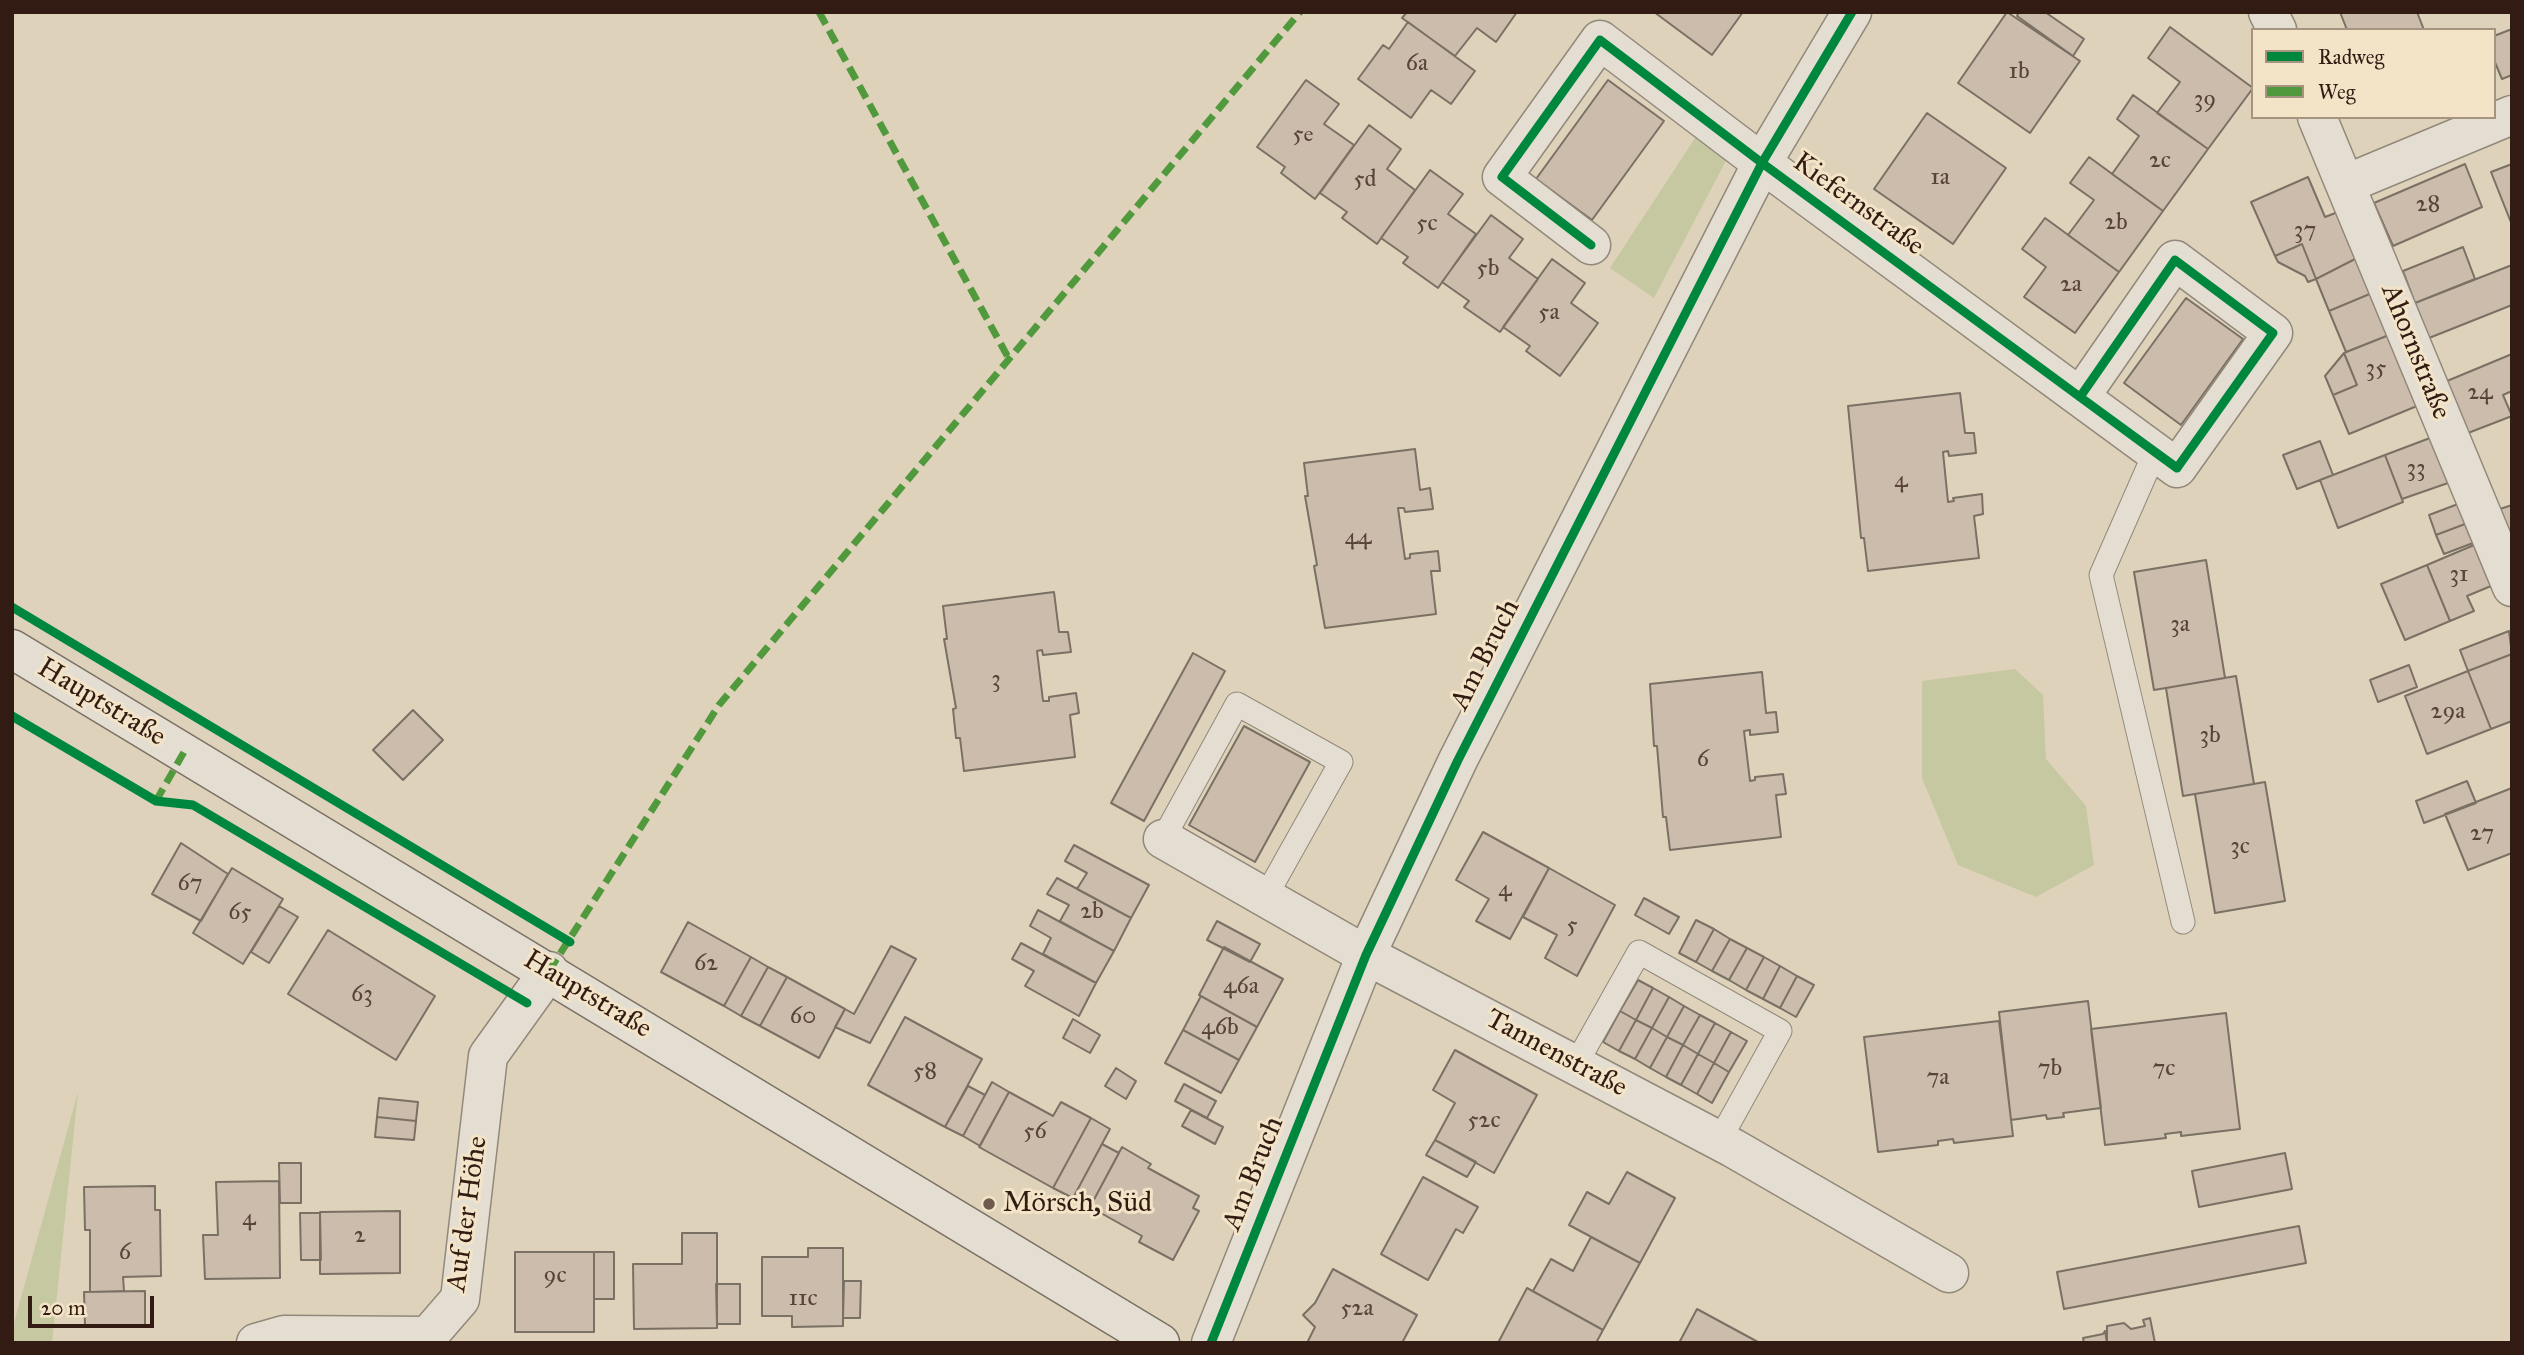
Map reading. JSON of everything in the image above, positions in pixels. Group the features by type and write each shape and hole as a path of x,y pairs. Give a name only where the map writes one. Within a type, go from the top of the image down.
{"street":[{"name":"Am Bruch","path":"1211,1343 1366,955 1458,760 1762,163 1853,12"},
{"path":"2268,12 2276,28"},
{"name":"Kiefernstraße","path":"1591,246 1502,177 1600,40 1762,163 2080,397 2177,468 2273,332 2175,260 2080,397"},
{"path":"2346,184 2512,115"},
{"name":"Ahornstraße","path":"2318,119 2512,587"},
{"name":"Hauptstraße","path":"12,649 549,971 1160,1343"},
{"name":"Tannenstraße","path":"1163,839 1366,955 1719,1141 1949,1273"},
{"name":"Auf der Höhe","path":"256,1343 284,1335 428,1336 460,1299 488,1056 549,971"}],"lane":[{"path":"2155,452 2101,575 2183,922"},
{"path":"1163,839 1237,704 1306,742 1340,762 1266,896"},
{"path":"1576,1064 1639,952 1780,1031 1719,1141"}],"green space":[{"path":"1701,129 1731,151 1654,298 1610,268"},
{"path":"2015,669 2043,695 2046,759 2086,806 2094,865 2036,897 1958,865 1922,778 1922,681"},
{"path":"78,1092 52,1343 12,1343 12,1330"}],"building":[{"path":"1407,12 1517,12 1496,42 1477,28 1455,56 1402,18"},
{"path":"1654,12 1743,12 1712,55"},
{"path":"2007,12 2080,61 2030,133 1958,83"},
{"path":"2019,12 2045,12 2084,39 2073,56 2017,16"},
{"path":"2340,12 2417,12 2423,28 2346,28"},
{"path":"1408,22 1475,71 1451,104 1431,90 1411,118 1358,79 1383,45 1389,49"},
{"path":"2170,27 2251,87 2251,91 2208,149 2157,113 2180,82 2148,58"},
{"path":"2512,29 2512,75 2502,79 2496,65 2496,35"},
{"path":"1306,80 1339,104 1324,124 1354,145 1315,199 1281,173 1285,167 1257,147"},
{"path":"1608,80 1664,121 1592,220 1536,179"},
{"path":"2133,95 2208,149 2163,211 2112,174 2139,136 2117,119"},
{"path":"1927,113 2006,168 1953,244 1874,189"},
{"path":"1369,125 1401,149 1387,169 1415,190 1377,244 1342,218 1347,212 1320,193"},
{"path":"2089,157 2163,211 2119,272 2068,235 2094,200 2070,183"},
{"path":"2465,164 2482,207 2393,246 2374,203"},
{"path":"2512,164 2512,225 2491,172"},
{"path":"1430,170 1463,194 1448,214 1476,234 1438,288 1403,263 1408,257 1381,238"},
{"path":"2308,177 2325,217 2338,212 2357,258 2316,279 2302,244 2275,256 2251,202"},
{"path":"1491,215 1523,239 1509,258 1538,279 1500,332 1464,307 1469,301 1442,282"},
{"path":"2045,218 2119,272 2075,333 2024,297 2046,267 2022,249"},
{"path":"2302,244 2316,279 2308,282 2305,276 2278,262 2275,256"},
{"path":"2463,247 2475,279 2415,303 2403,271"},
{"path":"2357,258 2372,293 2329,311 2316,279"},
{"path":"1552,259 1585,283 1571,303 1598,323 1560,376 1526,351 1530,346 1503,327"},
{"path":"2512,265 2512,305 2429,338 2415,303"},
{"path":"2372,293 2389,335 2346,352 2329,311"},
{"path":"2186,298 2243,339 2181,425 2124,383"},
{"path":"2389,335 2417,406 2349,434 2333,395 2357,385 2344,353"},
{"path":"2344,353 2357,385 2333,395 2325,376"},
{"path":"2512,354 2512,391 2503,395 2512,416 2468,433 2447,381"},
{"path":"1960,393 1965,433 1974,433 1976,453 1949,456 1948,451 1943,452 1948,502 1954,501 1953,498 1982,494 1983,514 1974,516 1979,558 1868,571 1864,538 1861,538 1848,406"},
{"path":"2430,438 2448,483 2402,499 2385,455"},
{"path":"2320,441 2333,475 2297,489 2283,455"},
{"path":"1415,449 1420,490 1430,488 1433,509 1405,512 1404,508 1398,508 1405,559 1410,558 1410,554 1438,551 1440,571 1431,571 1436,614 1325,628 1305,496 1308,496 1304,463"},
{"path":"2385,455 2403,502 2338,528 2320,480"},
{"path":"2458,504 2465,524 2436,535 2429,515"},
{"path":"2512,505 2512,530 2509,531 2500,509"},
{"path":"2465,524 2473,543 2444,554 2436,535"},
{"path":"2474,545 2491,586 2467,596 2474,611 2450,621 2427,565"},
{"path":"2206,560 2225,678 2154,690 2134,572"},
{"path":"2427,565 2450,621 2405,640 2381,584"},
{"path":"1054,592 1059,632 1068,632 1071,652 1043,655 1042,650 1037,651 1043,701 1049,701 1049,697 1076,693 1079,713 1070,715 1075,757 964,771 960,738 956,738 953,709 956,708 944,639 947,639 943,606"},
{"path":"2509,631 2512,654 2468,671 2460,650"},
{"path":"1193,653 1225,671 1144,821 1111,803"},
{"path":"2512,654 2512,721 2491,729 2468,671"},
{"path":"2409,665 2417,687 2378,702 2370,680"},
{"path":"2468,671 2491,729 2427,754 2405,696"},
{"path":"1762,672 1766,713 1776,712 1778,732 1750,735 1750,730 1744,731 1750,781 1755,780 1755,777 1783,774 1786,794 1776,795 1781,837 1670,850 1666,817 1663,817 1657,746 1654,746 1650,684"},
{"path":"2236,676 2254,784 2183,796 2166,688"},
{"path":"413,710 443,740 403,780 373,750"},
{"path":"1244,726 1310,762 1255,862 1189,825"},
{"path":"2467,781 2476,803 2424,823 2416,801"},
{"path":"2265,782 2285,901 2215,913 2195,794"},
{"path":"2512,788 2512,853 2468,870 2445,814"},
{"path":"1483,832 1549,868 1510,939 1476,921 1489,899 1456,880"},
{"path":"181,843 228,874 201,921 152,894"},
{"path":"1074,845 1149,885 1131,918 1077,889 1087,873 1065,861"},
{"path":"232,868 283,899 243,964 193,933"},
{"path":"1549,868 1615,905 1577,976 1545,958 1557,935 1523,917"},
{"path":"1057,878 1131,918 1114,951 1060,921 1069,905 1047,894"},
{"path":"1644,898 1679,917 1669,934 1635,915"},
{"path":"279,906 298,917 269,963 251,952"},
{"path":"1038,910 1114,951 1096,983 1043,954 1051,938 1030,926"},
{"path":"1696,920 1714,929 1696,962 1679,953"},
{"path":"1217,921 1260,944 1250,962 1207,940"},
{"path":"688,922 751,957 724,1006 661,972"},
{"path":"1714,929 1730,939 1712,971 1696,962"},
{"path":"328,930 435,996 396,1060 288,994"},
{"path":"1730,939 1747,948 1729,980 1712,971"},
{"path":"1021,943 1096,983 1079,1016 1025,986 1034,971 1012,959"},
{"path":"891,946 916,959 870,1043 835,1027 845,1009 854,1014"},
{"path":"1224,947 1283,979 1257,1027 1199,995"},
{"path":"1747,948 1764,957 1746,990 1729,980"},
{"path":"751,957 768,967 741,1016 724,1006"},
{"path":"1764,957 1780,966 1763,999 1746,990"},
{"path":"1780,966 1797,976 1780,1008 1763,999"},
{"path":"768,967 787,977 760,1026 741,1016"},
{"path":"1797,976 1814,985 1796,1017 1780,1008"},
{"path":"787,977 845,1009 819,1058 760,1026"},
{"path":"1638,980 1653,988 1636,1020 1620,1011"},
{"path":"1653,988 1669,997 1652,1028 1636,1020"},
{"path":"1201,996 1257,1027 1239,1060 1183,1030"},
{"path":"1669,997 1684,1006 1667,1037 1652,1028"},
{"path":"2088,1001 2101,1108 2063,1113 2064,1117 2047,1119 2046,1115 2011,1120 1999,1012"},
{"path":"1684,1006 1700,1015 1683,1045 1667,1037"},
{"path":"1620,1011 1636,1020 1619,1051 1603,1042"},
{"path":"2226,1013 2240,1129 2181,1136 2181,1132 2165,1134 2166,1138 2105,1145 2091,1029"},
{"path":"1700,1015 1715,1023 1698,1054 1683,1045"},
{"path":"905,1017 982,1059 945,1127 868,1085"},
{"path":"1073,1019 1100,1035 1090,1053 1063,1038"},
{"path":"1636,1020 1652,1028 1635,1059 1619,1051"},
{"path":"1999,1021 2013,1136 1954,1143 1953,1139 1938,1141 1938,1145 1878,1152 1864,1037"},
{"path":"1715,1023 1731,1032 1714,1063 1698,1054"},
{"path":"1652,1028 1667,1037 1650,1068 1635,1059"},
{"path":"1183,1030 1239,1060 1221,1093 1165,1063"},
{"path":"1731,1032 1747,1041 1729,1072 1714,1063"},
{"path":"1667,1037 1683,1045 1666,1077 1650,1068"},
{"path":"1683,1045 1698,1054 1681,1085 1666,1077"},
{"path":"1455,1050 1537,1095 1494,1173 1435,1140 1455,1103 1433,1090"},
{"path":"1698,1054 1714,1063 1697,1094 1681,1085"},
{"path":"1714,1063 1729,1072 1712,1103 1697,1094"},
{"path":"1116,1068 1136,1081 1126,1099 1105,1086"},
{"path":"992,1082 1009,1092 980,1146 963,1136"},
{"path":"1184,1084 1216,1101 1207,1118 1175,1101"},
{"path":"968,1086 985,1095 963,1136 945,1127"},
{"path":"1009,1092 1053,1116 1061,1102 1091,1118 1053,1188 979,1147"},
{"path":"379,1098 418,1102 416,1121 377,1117"},
{"path":"1191,1110 1223,1127 1215,1144 1182,1126"},
{"path":"377,1117 416,1121 414,1140 375,1137"},
{"path":"1091,1118 1110,1129 1073,1198 1053,1188"},
{"path":"1435,1140 1476,1162 1467,1177 1426,1155"},
{"path":"1102,1144 1119,1153 1090,1207 1073,1198"},
{"path":"1122,1147 1151,1164 1148,1168 1199,1196 1193,1208 1199,1211 1173,1260 1139,1242 1142,1236 1090,1207"},
{"path":"2285,1153 2292,1189 2199,1207 2192,1171"},
{"path":"279,1163 301,1163 301,1203 280,1203"},
{"path":"1627,1172 1675,1198 1640,1263 1569,1225 1587,1192 1609,1204"},
{"path":"1423,1177 1478,1207 1463,1233 1456,1229 1428,1280 1381,1254"},
{"path":"279,1181 280,1278 205,1279 203,1235 218,1235 216,1182"},
{"path":"155,1186 155,1210 160,1210 161,1276 123,1277 124,1291 90,1292 90,1230 85,1230 84,1187"},
{"path":"400,1211 400,1273 320,1274 320,1212"},
{"path":"300,1213 320,1213 321,1260 301,1260"},
{"path":"2299,1226 2306,1263 2064,1309 2057,1272"},
{"path":"682,1233 717,1233 717,1328 634,1329 633,1264 682,1264"},
{"path":"1591,1237 1640,1263 1603,1330 1533,1291 1551,1259 1573,1271"},
{"path":"808,1248 843,1248 843,1326 792,1327 792,1316 762,1316 762,1257 808,1257"},
{"path":"515,1252 594,1252 594,1332 515,1332"},
{"path":"594,1252 614,1252 614,1299 594,1299"},
{"path":"1333,1269 1417,1315 1402,1343 1307,1343 1315,1327 1303,1315 1315,1303"},
{"path":"844,1281 861,1281 860,1318 843,1318"},
{"path":"716,1284 740,1284 740,1324 717,1324"},
{"path":"1527,1288 1603,1330 1596,1343 1498,1343"},
{"path":"145,1291 145,1325 85,1326 84,1292"},
{"path":"1697,1309 1758,1342 1758,1343 1679,1343"},
{"path":"2150,1318 2155,1343 2107,1343 2107,1326 2124,1323 2131,1329 2145,1326 2143,1320"},
{"path":"2105,1331 2107,1343 2084,1343 2083,1338 2103,1334"}],"marked path":[{"path":"819,12 1009,359"},
{"path":"549,971 719,705 1300,12"},
{"path":"156,801 184,752"}],"cycle path":[{"path":"1211,1343 1366,955 1458,760 1762,163 1852,12"},
{"path":"1591,245 1502,177 1600,40 1762,163 2080,397 2177,468 2273,333 2175,260 2080,397"},
{"path":"12,607 570,942"},
{"path":"12,716 156,801 193,805 527,1003"}],"place":[{"name":"Mörsch, Süd","path":"989,1204"}]}
